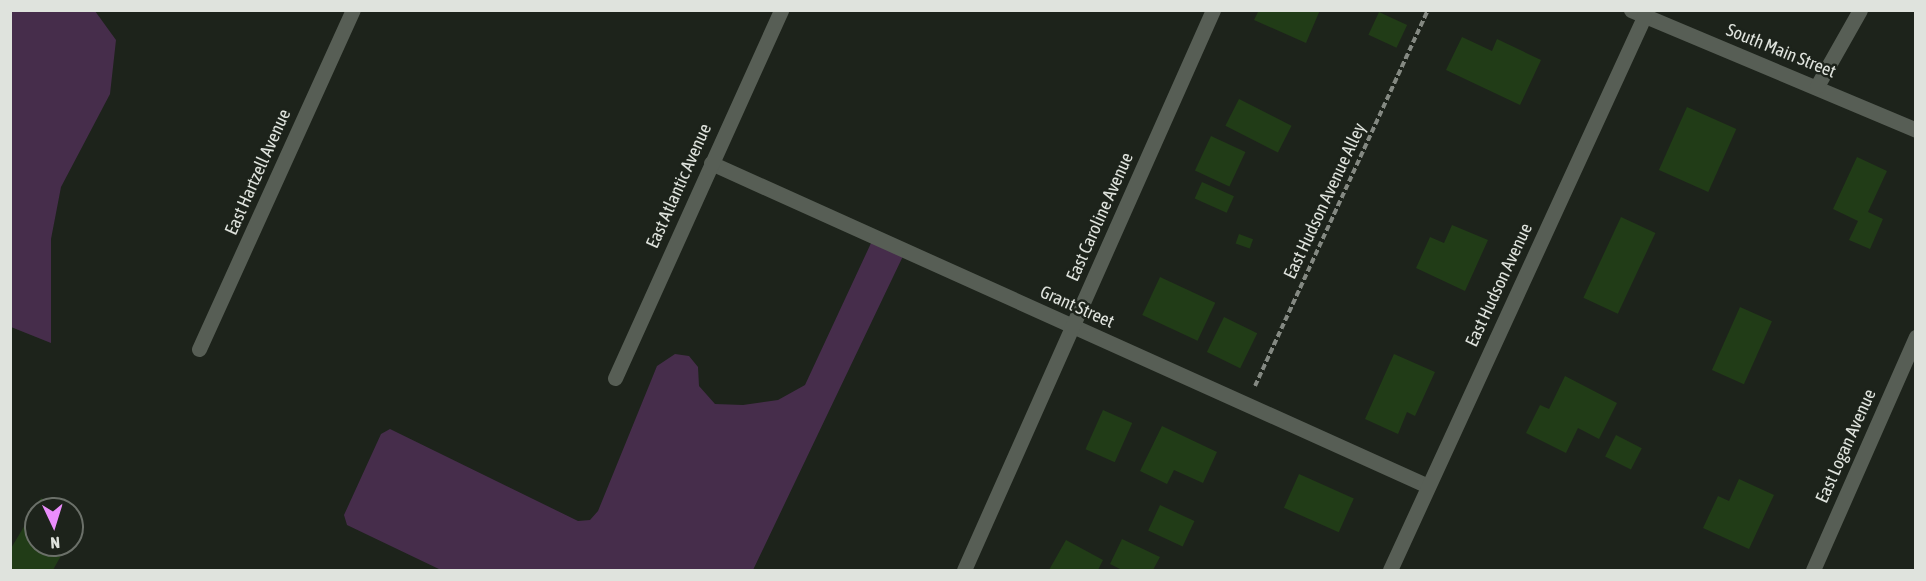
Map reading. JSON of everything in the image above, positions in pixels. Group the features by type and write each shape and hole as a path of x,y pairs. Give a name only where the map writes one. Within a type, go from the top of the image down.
{"street":[{"name":"East Atlantic Avenue","path":"615,378 781,10"},
{"name":"East Caroline Avenue","path":"964,570 1213,10"},
{"path":"1817,86 1860,10"},
{"name":"East Hartzell Avenue","path":"199,349 348,12"},
{"name":"South Main Street","path":"1638,14 1817,86 1916,130"},
{"name":"East Hudson Avenue","path":"1390,570 1638,14"},
{"name":"Grant Street","path":"711,163 1428,486"},
{"name":"East Logan Avenue","path":"1813,570 1916,337"}],"path":[{"name":"East Hudson Avenue Alley","path":"1247,403 1428,10"}],"shaded area":[{"path":"10,11 95,11 116,40 110,94 61,187 51,239 51,343 11,327"},
{"path":"872,241 904,254 753,570 441,570 347,525 344,515 381,434 390,429 578,521 590,520 598,511 657,366 675,354 689,356 698,367 699,386 715,404 743,405 778,400 805,385"}],"building":[{"path":"1259,10 1320,10 1306,43 1254,20"},
{"path":"1379,12 1407,25 1397,48 1368,35"},
{"path":"1462,37 1492,51 1497,39 1541,60 1520,105 1446,70"},
{"path":"1239,99 1292,126 1278,153 1225,126"},
{"path":"1687,107 1736,129 1708,192 1659,170"},
{"path":"1211,136 1245,152 1229,186 1195,170"},
{"path":"1857,157 1887,171 1868,212 1883,219 1870,249 1849,240 1858,221 1833,209"},
{"path":"1202,182 1234,196 1227,213 1195,198"},
{"path":"1621,217 1655,233 1618,314 1583,298"},
{"path":"1452,225 1488,240 1465,291 1416,268 1430,237 1444,243"},
{"path":"1239,234 1253,239 1250,249 1236,243"},
{"path":"1160,277 1215,303 1198,341 1142,315"},
{"path":"1740,307 1772,321 1744,384 1712,370"},
{"path":"1224,317 1257,333 1240,368 1207,352"},
{"path":"1394,354 1435,372 1415,416 1407,412 1398,434 1365,419"},
{"path":"1565,376 1617,403 1599,439 1578,428 1566,453 1526,433 1540,405 1549,409"},
{"path":"1103,410 1132,423 1115,462 1086,449"},
{"path":"1162,426 1217,452 1203,483 1174,470 1167,484 1140,471"},
{"path":"1616,435 1642,448 1631,470 1605,456"},
{"path":"1299,474 1354,498 1339,532 1284,508"},
{"path":"1739,479 1774,495 1749,549 1703,528 1718,496 1729,501"},
{"path":"1160,505 1194,521 1183,546 1148,530"},
{"path":"24,527 24,557 60,557 53,570 10,570 10,550"},
{"path":"1122,539 1160,557 1153,570 1122,570 1110,564"},
{"path":"1066,540 1103,560 1098,570 1049,570"}]}
